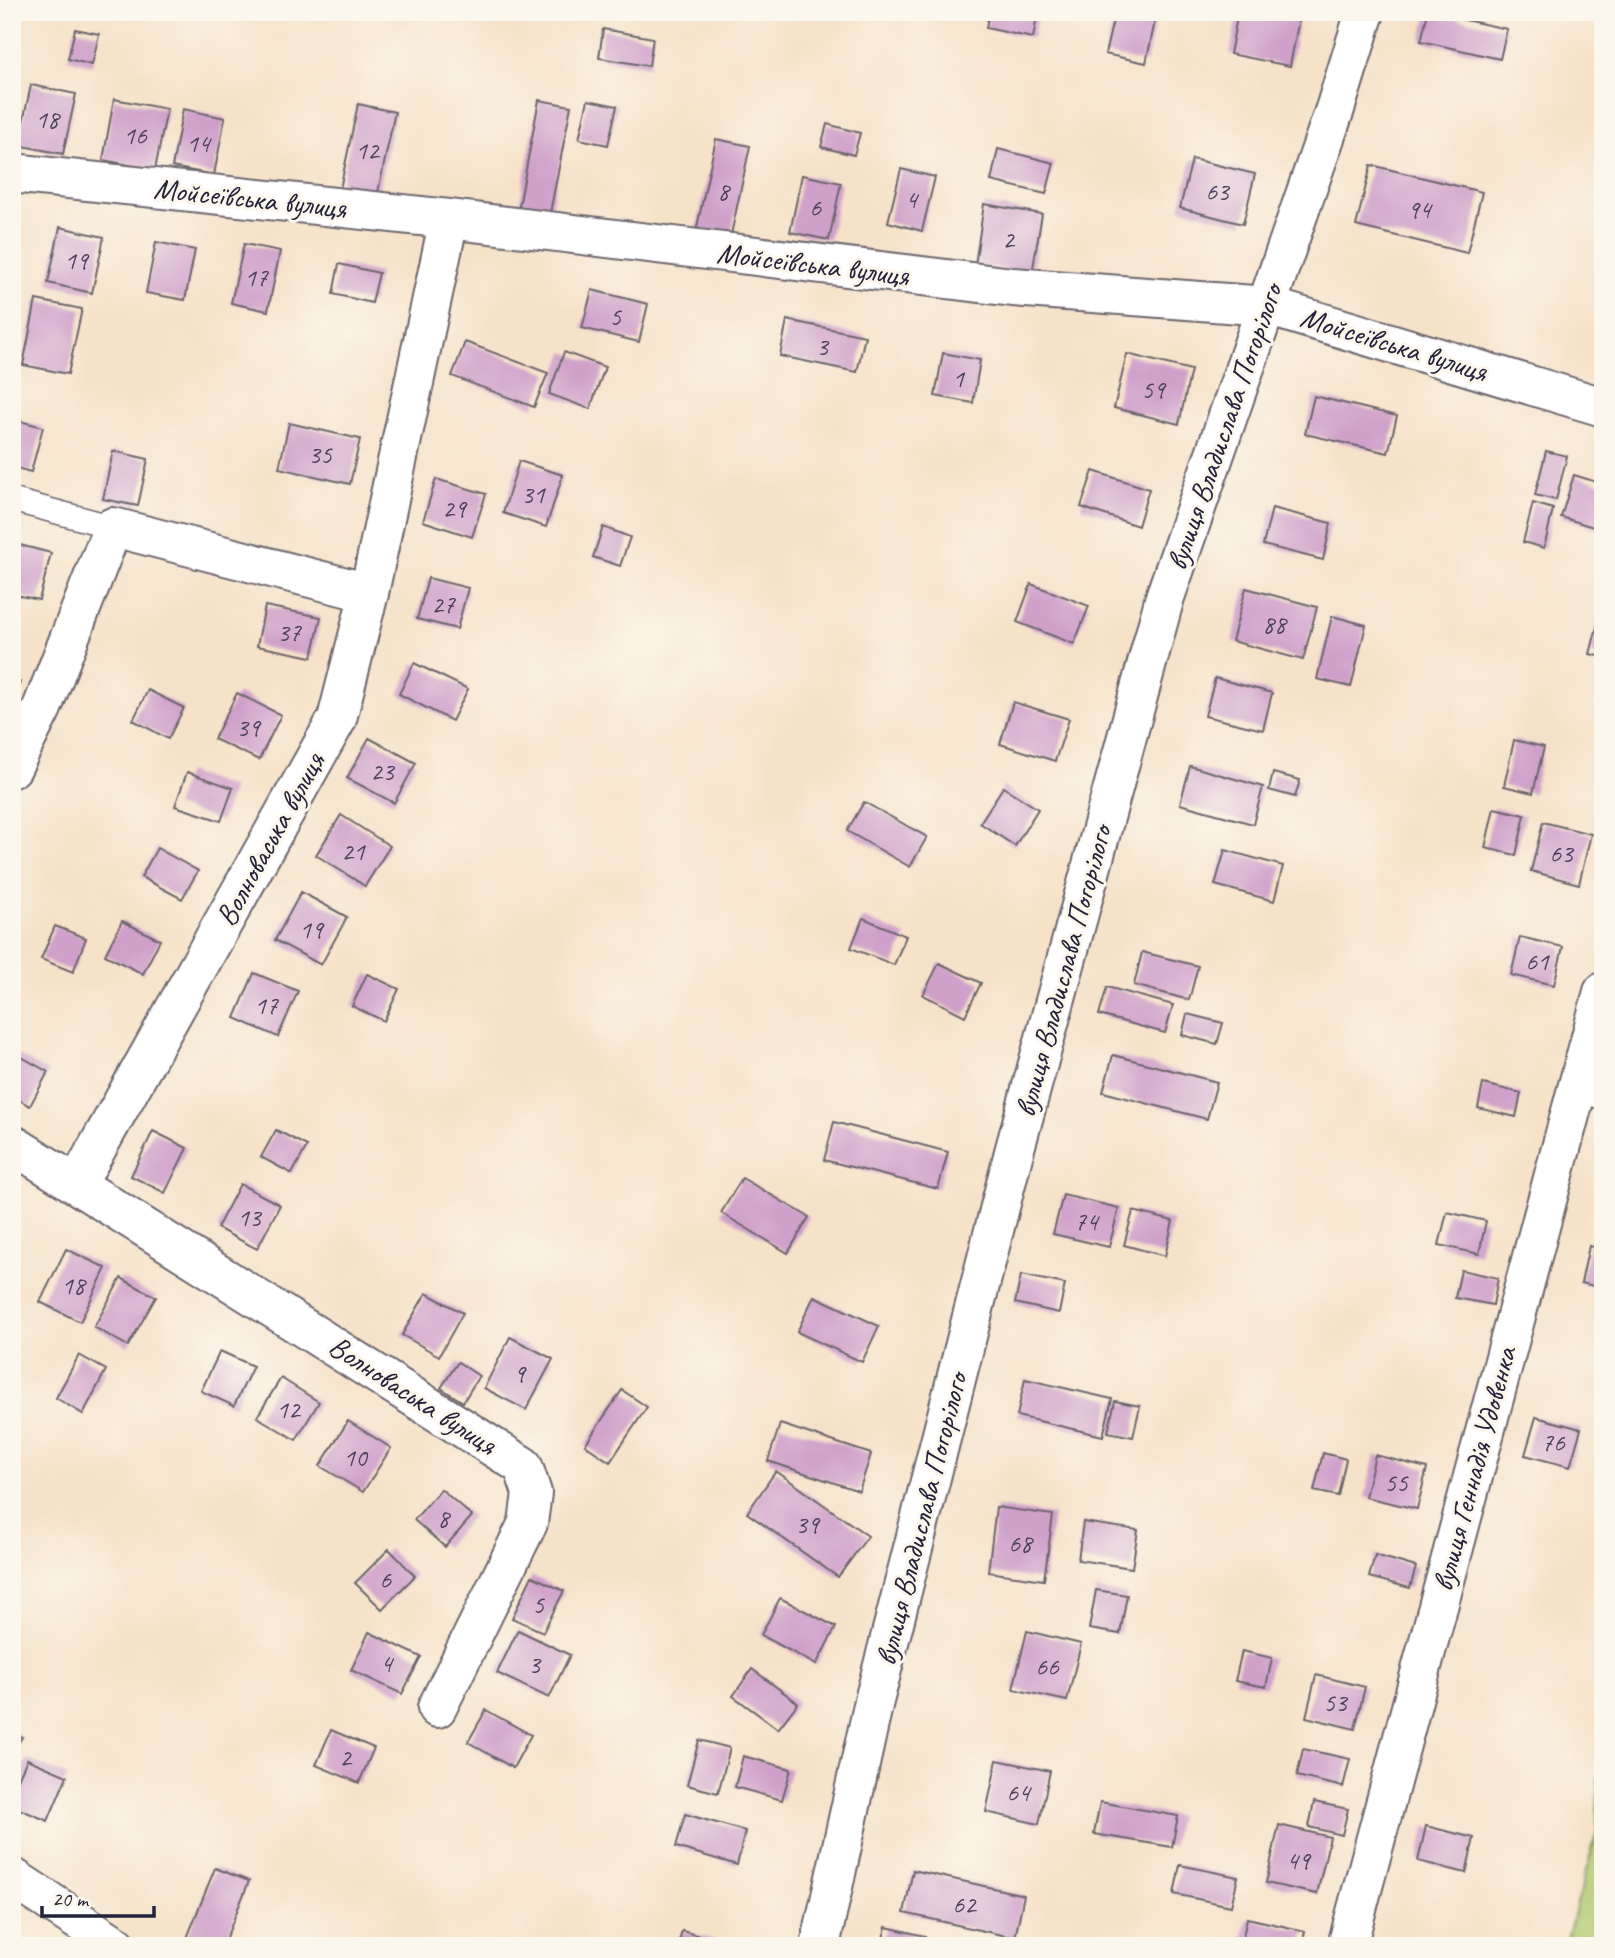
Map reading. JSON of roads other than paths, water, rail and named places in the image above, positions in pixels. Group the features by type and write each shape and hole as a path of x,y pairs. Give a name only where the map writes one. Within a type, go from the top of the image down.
{"street":[{"name":"вулиця Владислава Погорілого","path":"820,1946 874,1701 1014,1152 1161,610 1267,306 1364,12"},
{"name":"Мойсеївська вулиця","path":"12,173 449,219 1013,287 1267,306 1603,407"},
{"name":"Волноваська вулиця","path":"78,1182 337,719 369,593 449,219"},
{"path":"12,768 42,708 113,527 369,593"},
{"name":"вулиця Геннадія Удовенка","path":"1347,1946 1590,1093 1603,992"},
{"name":"Волноваська вулиця","path":"12,1144 78,1182 523,1466 532,1493 528,1523 436,1708"},
{"path":"12,1877 117,1946"}],"lane":[{"path":"12,500 113,527"}]}
